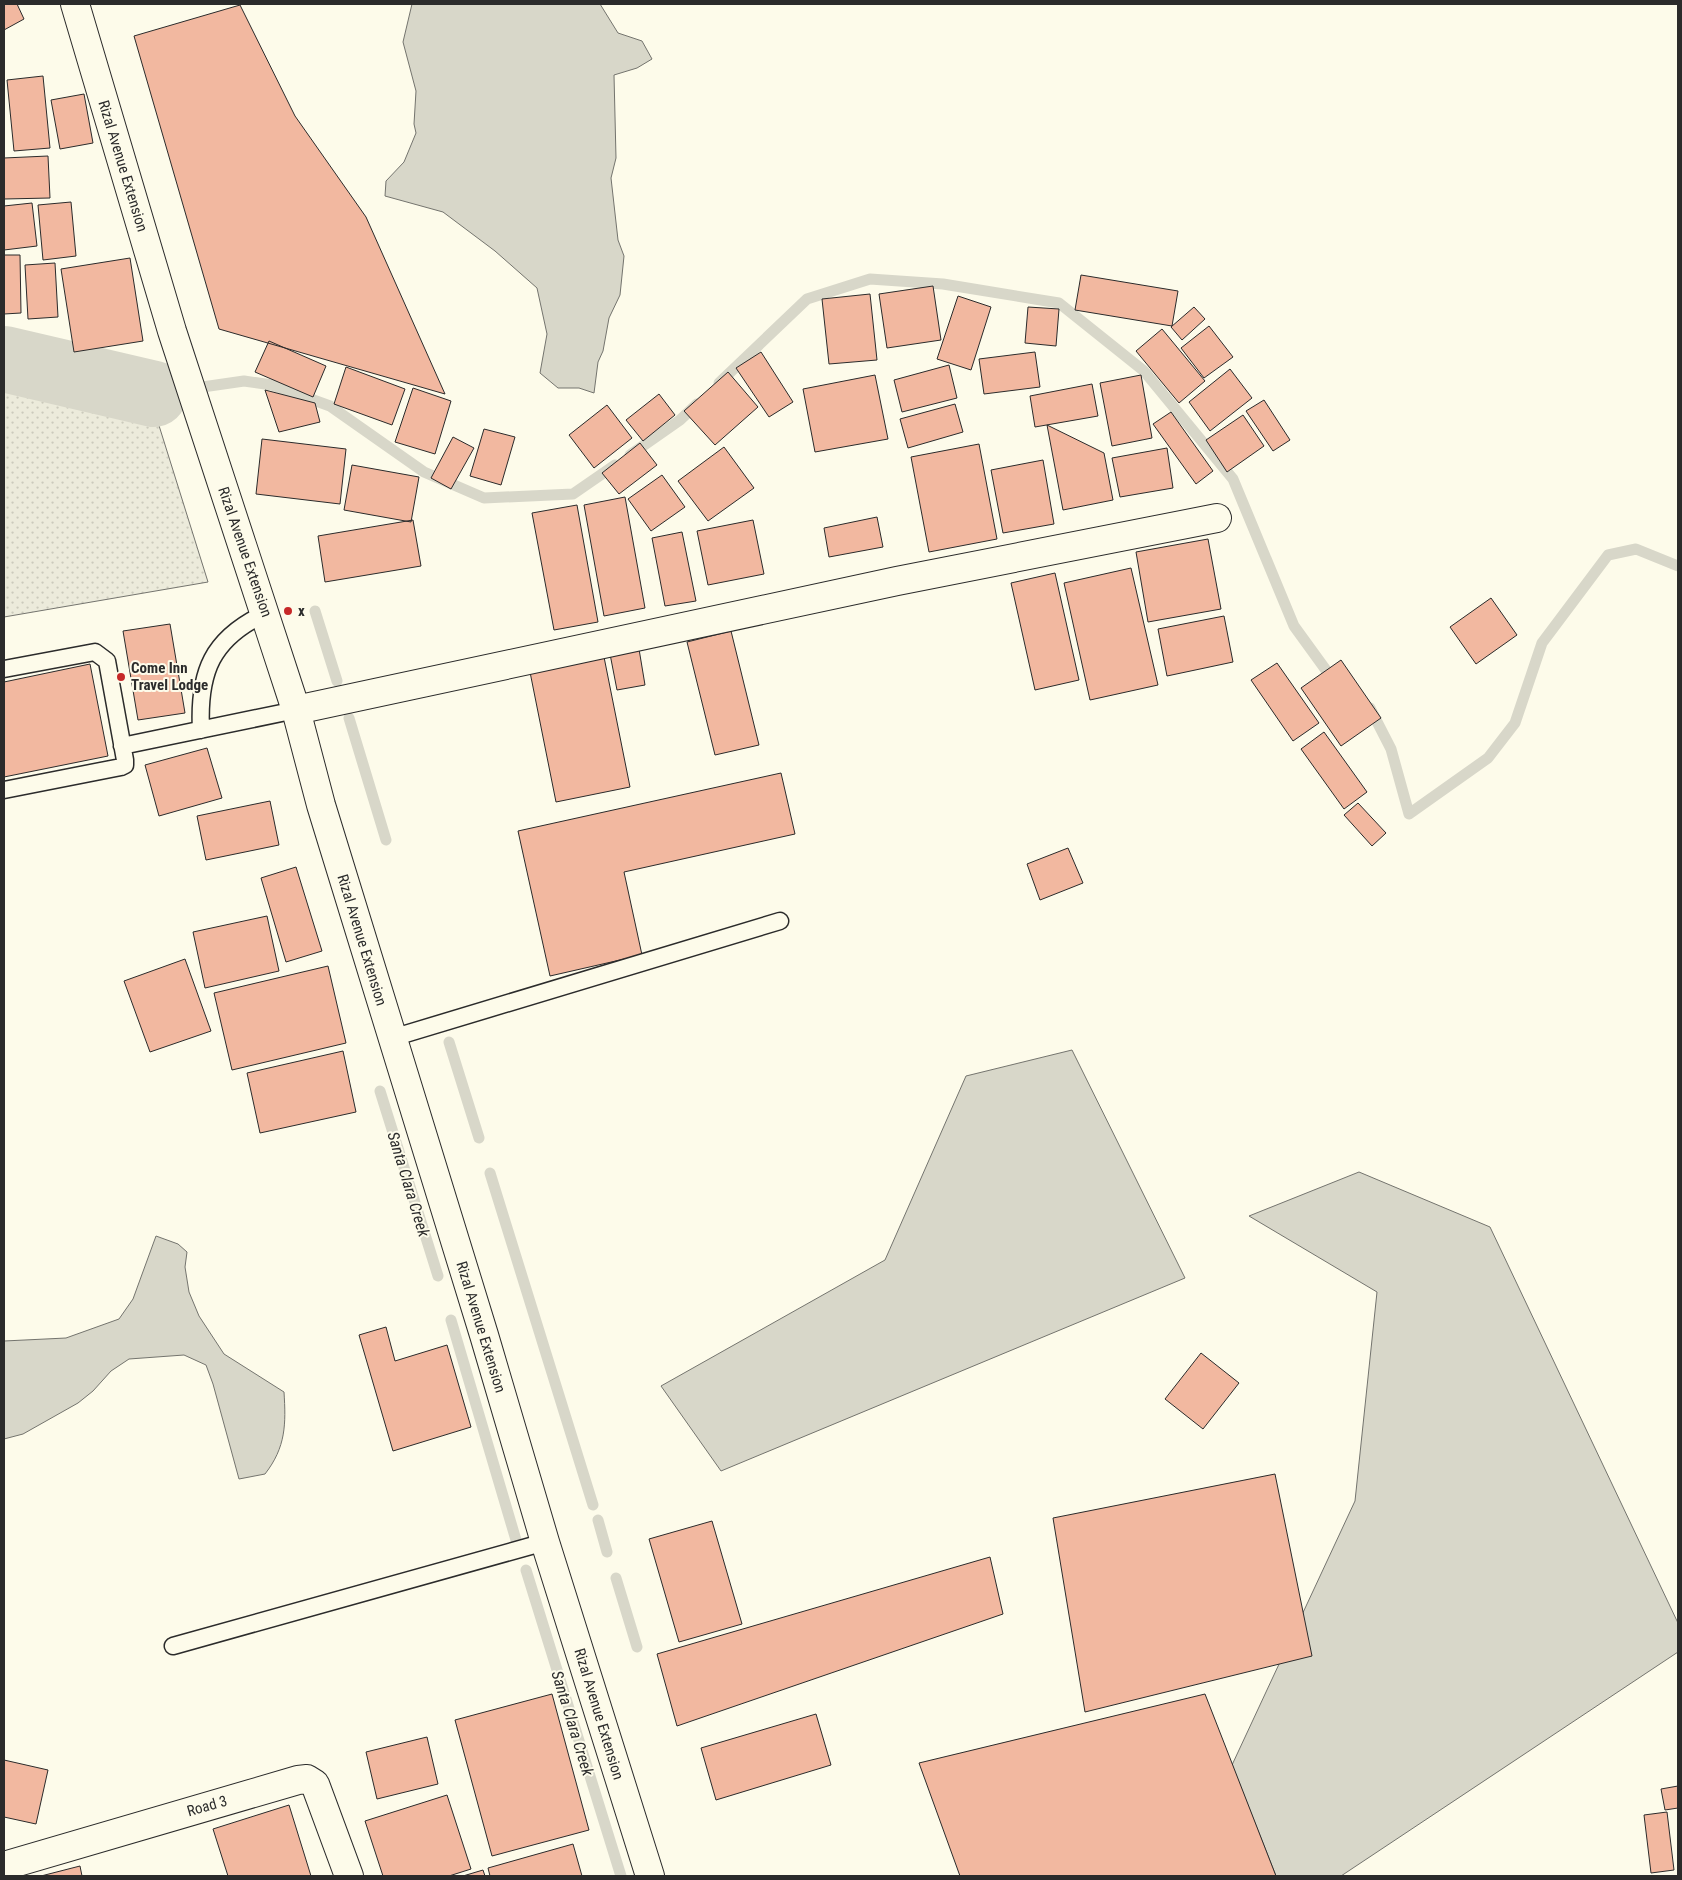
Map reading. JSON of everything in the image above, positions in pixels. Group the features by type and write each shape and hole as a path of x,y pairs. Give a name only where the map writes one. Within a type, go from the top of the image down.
{"main road":[{"name":"Rizal Avenue Extension","path":"75,4 172,331 266,613 296,710 321,805 484,1335 545,1542 650,1876"},
{"path":"296,710 887,583 1216,518"},
{"name":"Road 3","path":"4,1866 298,1780 307,1780 315,1784 349,1876"}],"lane":[{"path":"201,730 200,704 202,686 213,657 230,634 244,623 266,613"},
{"path":"4,669 95,652 102,655 107,661 125,765 4,790"},
{"path":"122,746 296,710"},
{"path":"392,1038 780,921"},
{"path":"173,1646 545,1542"}],"shaded area":[{"path":"412,4 600,4 618,33 642,41 652,59 637,68 614,75 616,158 611,178 618,240 624,256 620,295 609,318 603,351 598,362 594,393 579,388 558,388 540,373 547,334 537,288 495,251 443,212 385,196 386,181 404,162 416,133 414,124 416,91 403,42"},
{"path":"4,384 27,385 156,416 208,582 4,617"},
{"path":"1072,1050 1185,1278 721,1471 661,1386 885,1260 966,1076"},
{"path":"1359,1172 1490,1227 1678,1623 1678,1652 1341,1876 1276,1876 1232,1765 1355,1501 1377,1292 1249,1216"},
{"path":"156,1236 178,1244 187,1252 185,1267 189,1292 199,1316 224,1354 284,1392 285,1415 281,1445 265,1474 239,1479 206,1365 184,1355 129,1359 111,1371 93,1391 78,1403 23,1434 4,1439 4,1341 66,1338 119,1319 133,1299"}],"building":[{"path":"4,4 17,4 24,19 4,30"},
{"path":"240,5 295,116 366,217 445,394 219,329 134,36"},
{"path":"43,76 50,148 14,151 7,80"},
{"path":"84,94 93,143 60,149 51,100"},
{"path":"48,156 50,198 4,199 4,158"},
{"path":"71,202 76,256 43,260 38,205"},
{"path":"32,203 37,246 4,250 4,206"},
{"path":"4,255 20,255 21,313 4,314"},
{"path":"130,258 143,341 74,352 61,269"},
{"path":"55,263 58,317 28,319 25,265"},
{"path":"1081,275 1178,291 1172,326 1075,310"},
{"path":"933,286 941,340 887,348 879,294"},
{"path":"870,294 877,360 829,364 822,299"},
{"path":"958,296 991,307 971,370 937,359"},
{"path":"1028,307 1059,309 1056,346 1025,343"},
{"path":"1194,307 1205,319 1182,340 1171,327"},
{"path":"1209,326 1233,357 1204,378 1181,348"},
{"path":"1162,329 1205,381 1179,403 1136,351"},
{"path":"269,341 326,366 313,397 255,372"},
{"path":"761,352 793,402 769,417 736,368"},
{"path":"1035,352 1040,387 984,394 979,359"},
{"path":"949,365 957,398 902,412 894,380"},
{"path":"346,367 405,389 392,425 334,404"},
{"path":"1230,369 1252,398 1210,431 1189,402"},
{"path":"728,372 758,407 715,445 684,411"},
{"path":"875,375 888,439 815,452 803,389"},
{"path":"1141,375 1152,438 1112,446 1100,383"},
{"path":"1092,384 1098,416 1035,427 1030,396"},
{"path":"413,388 451,401 435,454 395,442"},
{"path":"265,390 315,403 320,422 279,432"},
{"path":"659,394 675,415 643,441 626,420"},
{"path":"1264,400 1290,440 1273,451 1246,411"},
{"path":"955,404 963,432 908,448 900,419"},
{"path":"607,405 632,438 594,468 569,435"},
{"path":"1171,412 1213,471 1196,484 1153,424"},
{"path":"1243,415 1264,446 1227,472 1206,440"},
{"path":"1047,425 1104,453 1113,500 1063,510"},
{"path":"484,429 515,437 501,485 470,476"},
{"path":"453,437 474,448 451,489 431,478"},
{"path":"262,439 346,449 340,504 256,494"},
{"path":"640,443 657,465 619,494 602,473"},
{"path":"979,444 997,539 929,552 911,457"},
{"path":"724,447 754,488 708,521 678,481"},
{"path":"1167,448 1173,488 1120,497 1112,458"},
{"path":"1043,460 1054,524 1003,533 991,470"},
{"path":"352,465 419,477 411,522 344,510"},
{"path":"662,475 685,507 651,531 628,499"},
{"path":"625,497 645,608 604,616 584,505"},
{"path":"577,505 598,622 554,630 532,513"},
{"path":"877,517 883,547 829,557 824,528"},
{"path":"413,520 421,566 325,582 318,536"},
{"path":"753,520 764,574 708,585 697,531"},
{"path":"682,532 696,601 665,606 652,538"},
{"path":"1208,539 1221,609 1148,622 1136,552"},
{"path":"1131,568 1158,685 1090,700 1064,583"},
{"path":"1055,573 1079,680 1035,690 1011,583"},
{"path":"1491,598 1517,635 1476,664 1450,627"},
{"path":"1224,616 1233,662 1167,676 1158,629"},
{"path":"170,624 185,713 138,720 123,631"},
{"path":"731,631 759,745 715,755 687,642"},
{"path":"639,649 645,685 617,690 610,654"},
{"path":"603,652 630,787 556,802 529,667"},
{"path":"1341,660 1381,718 1341,746 1301,688"},
{"path":"1277,663 1319,723 1293,741 1251,680"},
{"path":"90,664 108,756 4,777 4,682"},
{"path":"1324,732 1367,792 1344,809 1301,749"},
{"path":"207,748 222,798 159,816 145,765"},
{"path":"781,773 795,834 624,872 642,955 550,976 518,831"},
{"path":"270,801 279,845 206,860 197,816"},
{"path":"1358,803 1386,833 1372,846 1344,815"},
{"path":"1068,848 1083,883 1040,900 1027,864"},
{"path":"296,867 322,951 286,962 261,878"},
{"path":"267,916 279,971 205,988 193,932"},
{"path":"185,959 211,1031 150,1052 124,981"},
{"path":"328,966 346,1043 232,1070 214,993"},
{"path":"343,1051 356,1112 260,1133 247,1073"},
{"path":"386,1327 395,1361 447,1345 471,1427 393,1451 359,1335"},
{"path":"1201,1353 1239,1383 1203,1429 1165,1399"},
{"path":"1275,1474 1312,1656 1085,1712 1053,1518"},
{"path":"712,1521 742,1624 679,1642 649,1539"},
{"path":"990,1557 1003,1614 677,1726 657,1654"},
{"path":"552,1694 589,1830 492,1856 455,1720"},
{"path":"1205,1694 1276,1876 960,1876 919,1763"},
{"path":"816,1714 831,1765 716,1800 701,1748"},
{"path":"427,1737 438,1784 377,1799 366,1752"},
{"path":"4,1760 48,1770 36,1824 4,1817"},
{"path":"1678,1786 1678,1808 1665,1810 1661,1789"},
{"path":"447,1795 471,1869 449,1876 383,1876 365,1821"},
{"path":"289,1805 311,1876 228,1876 213,1829"},
{"path":"1667,1812 1674,1870 1651,1873 1644,1815"},
{"path":"573,1844 582,1876 490,1876 488,1868"},
{"path":"80,1866 82,1876 41,1876"},
{"path":"483,1870 485,1876 463,1876"}],"waterway":[{"path":"719,383 807,299 870,279 943,284 1059,303 1144,371 1233,479 1294,626 1331,677 1337,681"},
{"path":"4,359 154,394"},
{"path":"154,394 244,381 272,385 330,406 424,472 484,498 573,494 615,465"},
{"path":"630,455 680,420 697,404"},
{"path":"1370,708 1391,749 1409,814 1488,758 1515,723 1542,643 1608,555 1636,549 1678,566"},
{"path":"315,611 337,681"},
{"path":"349,718 386,840"},
{"path":"449,1042 479,1138"},
{"name":"Santa Clara Creek","path":"380,1091 438,1276"},
{"path":"490,1173 593,1505"},
{"name":"Santa Clara Creek","path":"451,1320 516,1540"},
{"path":"598,1520 607,1552"},
{"name":"Santa Clara Creek","path":"526,1570 621,1876"},
{"path":"616,1578 637,1647"}],"place":[{"name":"x","path":"288,611"},
{"name":"Come Inn Travel Lodge","path":"121,677"}]}
